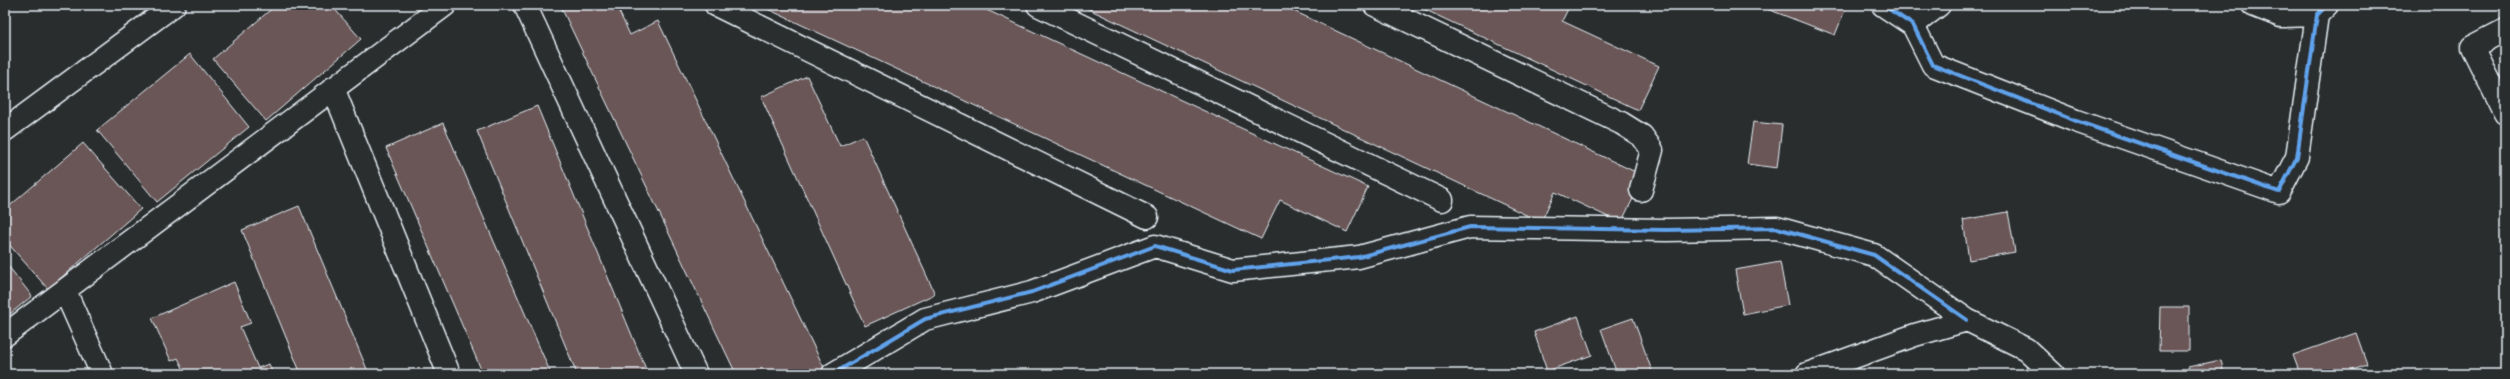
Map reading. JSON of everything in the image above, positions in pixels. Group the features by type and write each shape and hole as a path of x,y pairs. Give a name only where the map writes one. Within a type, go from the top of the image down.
{"street":[{"path":"5,130 174,5"},
{"path":"5,335 445,5"},
{"path":"524,5 696,374"},
{"path":"716,5 1147,217"},
{"path":"1038,5 1442,200"},
{"path":"1375,5 1621,123 1642,136 1652,150 1641,190"},
{"path":"1883,5 1913,25 1933,65 2076,121 2279,192 2297,157 2322,10 2281,16 2252,5"},
{"path":"1913,25 1939,5"},
{"path":"2505,30 2472,46 2505,113"},
{"path":"334,88 449,374"},
{"path":"833,374 925,319 1032,292 1155,246 1233,270 1359,257 1470,227 1667,230 1777,228 1874,255 1967,320 2026,349 2053,374"},
{"path":"65,291 102,374"},
{"path":"1807,374 1915,335 1967,320"}],"building":[{"path":"276,5 331,5 361,39 266,121 213,59"},
{"path":"565,5 616,5 630,35 658,21 826,372 821,374 736,374 561,7"},
{"path":"759,5 976,5 1368,187 1347,232 1280,200 1261,239"},
{"path":"1080,5 1281,5 1644,176 1621,223 1555,192 1541,222"},
{"path":"1415,5 1570,5 1562,21 1659,66 1638,110"},
{"path":"1757,5 1847,5 1835,35"},
{"path":"190,54 249,127 157,202 97,130"},
{"path":"807,76 840,146 863,136 935,294 865,326 761,97"},
{"path":"537,106 648,374 577,374 477,131"},
{"path":"1753,122 1782,125 1777,168 1747,164"},
{"path":"443,123 551,374 483,374 386,148"},
{"path":"83,143 141,209 48,289 5,240 5,210"},
{"path":"299,206 369,374 301,374 242,230"},
{"path":"2008,212 2015,252 1969,260 1963,220"},
{"path":"5,262 32,296 5,318"},
{"path":"1780,262 1788,305 1743,314 1735,270"},
{"path":"234,282 251,323 240,327 258,368 269,364 273,374 186,374 178,358 171,361 152,318"},
{"path":"2160,307 2189,307 2189,351 2159,351"},
{"path":"1578,316 1592,355 1547,371 1534,332"},
{"path":"1633,318 1653,374 1617,374 1601,329"},
{"path":"2356,333 2367,364 2339,374 2300,374 2293,355"},
{"path":"2221,360 2224,374 2189,374 2188,367"}],"cycle path":[{"path":"1883,5 1913,25 1933,65 2076,121 2279,192 2297,157 2317,15 2327,5"},
{"path":"833,374 925,319 1032,292 1155,246 1233,270 1359,257 1470,227 1667,230 1777,228 1874,255 1967,320"}]}
